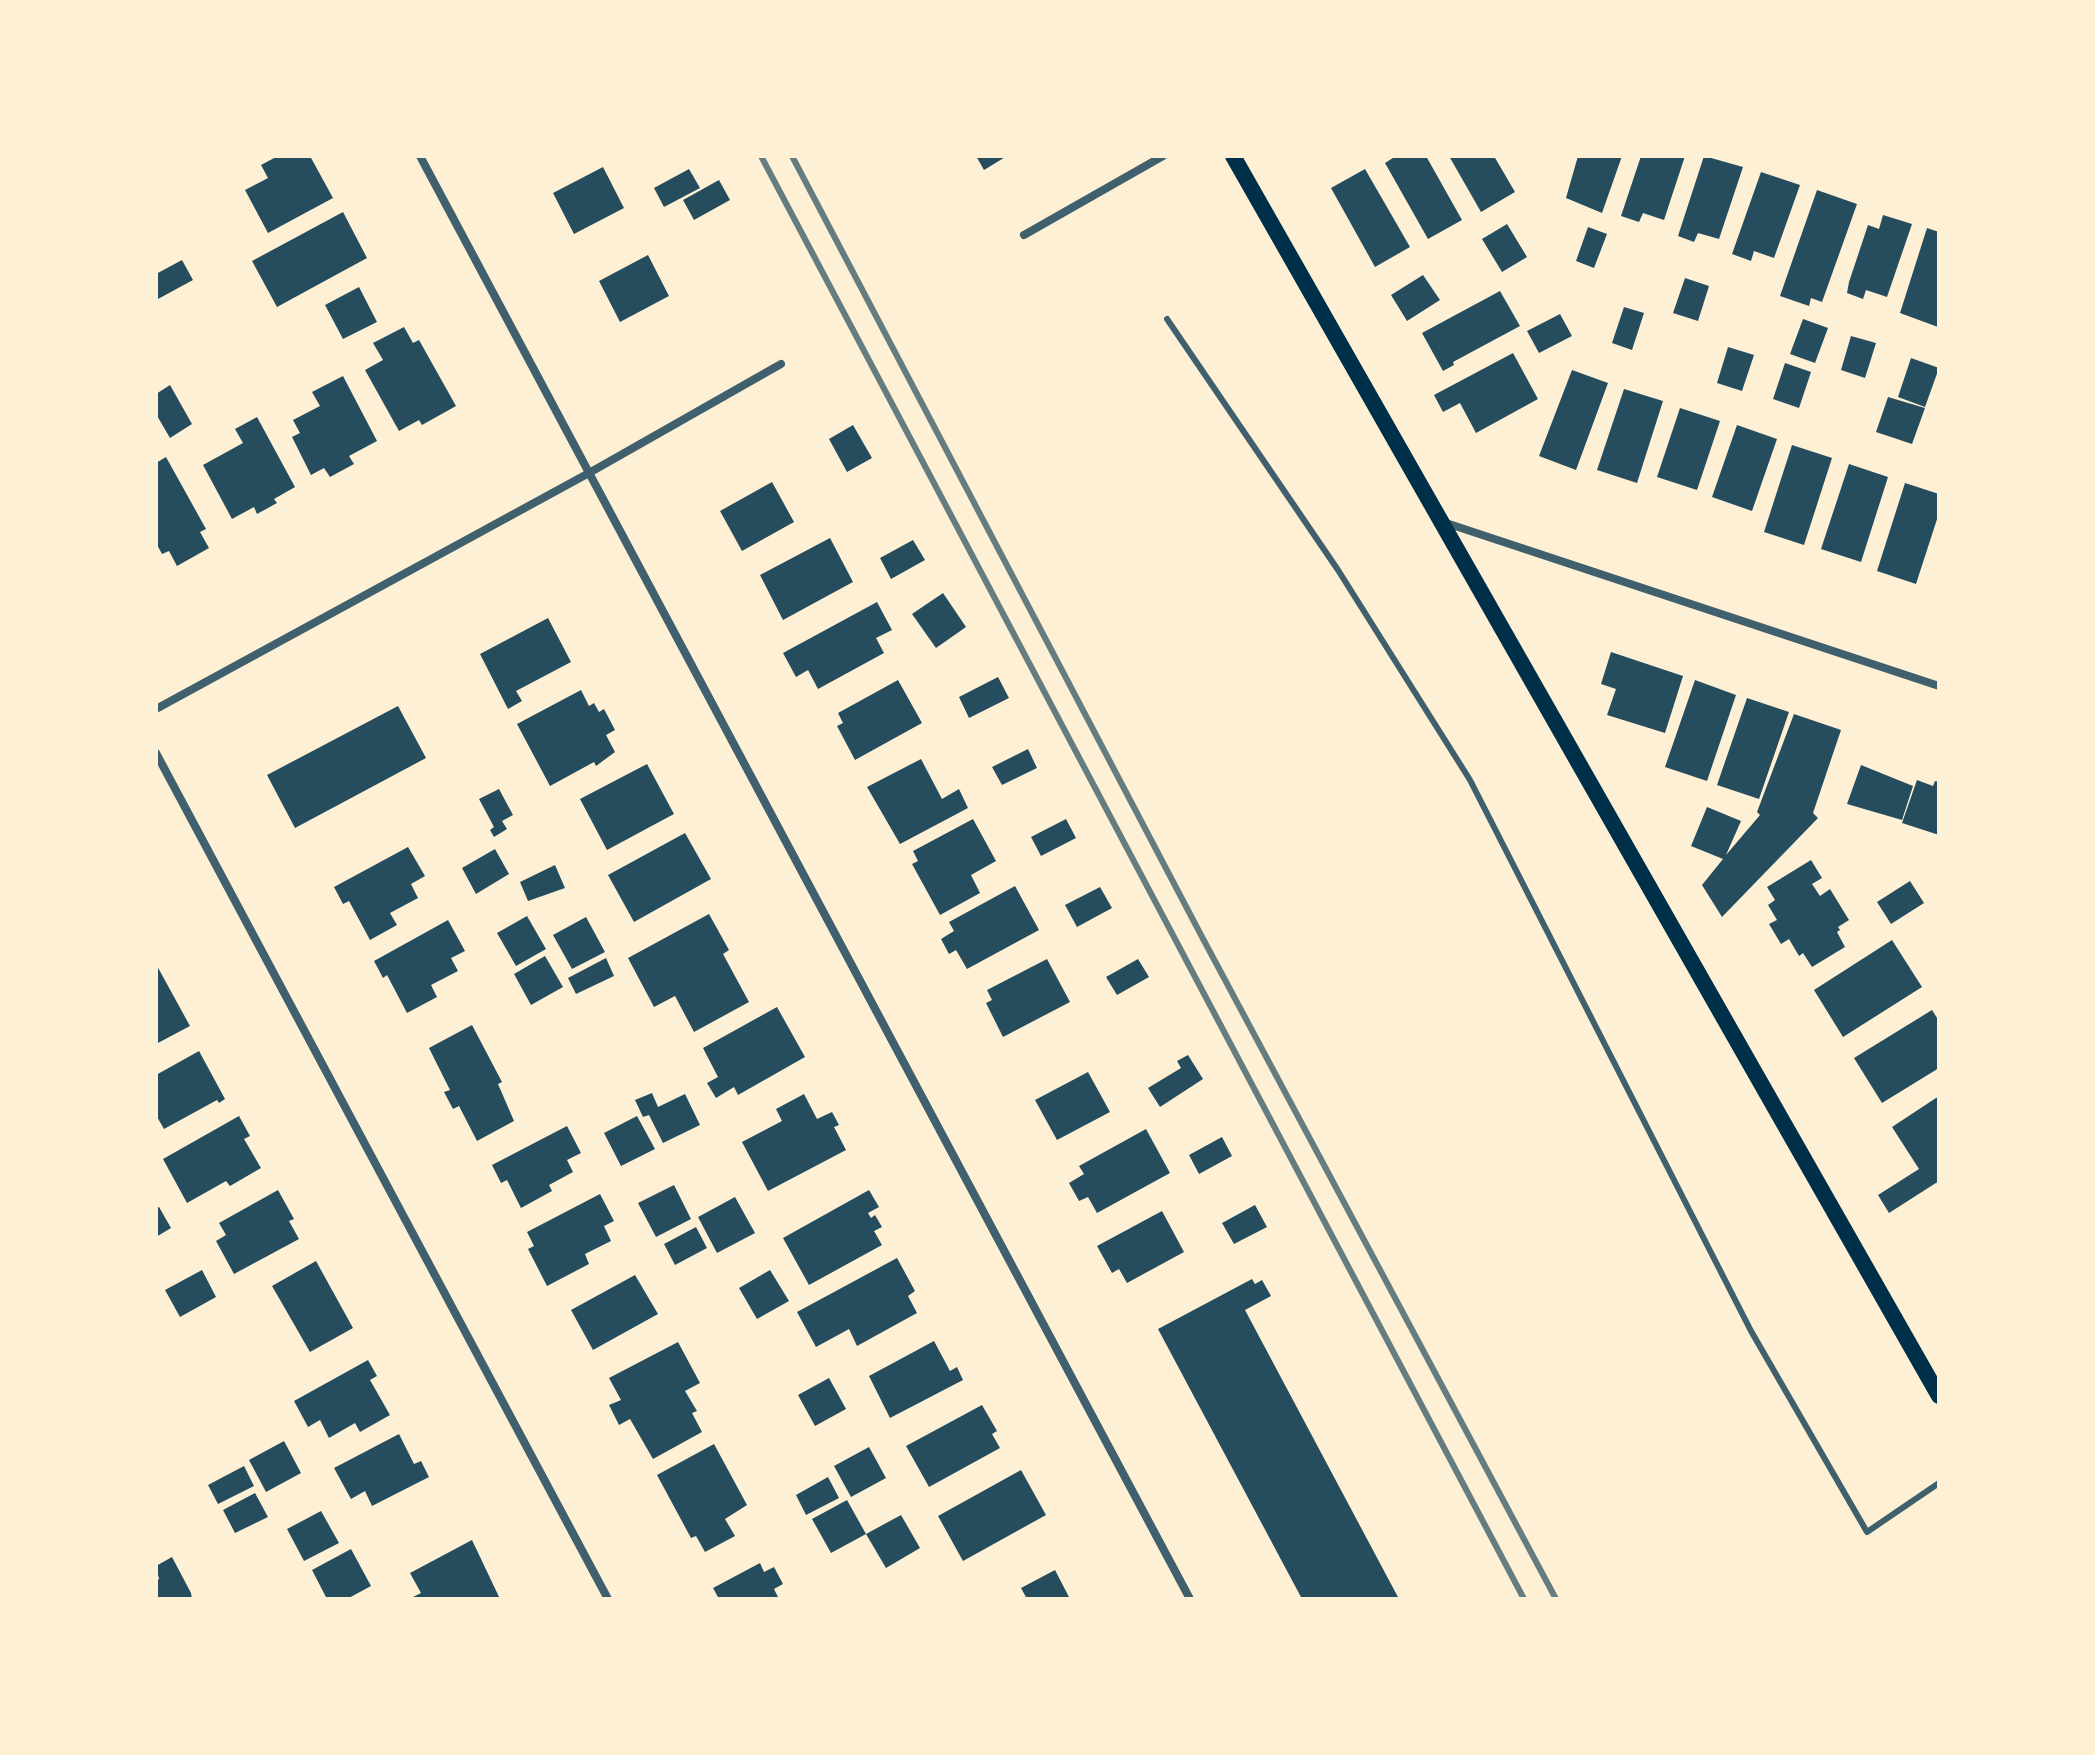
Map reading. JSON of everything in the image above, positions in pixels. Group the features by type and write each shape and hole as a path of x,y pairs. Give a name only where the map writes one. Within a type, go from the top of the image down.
{"main road":[{"path":"1233,156 1438,521 1939,1396"}],"street":[{"path":"420,156 1190,1599"},
{"path":"1024,235 1163,156"},
{"path":"156,709 589,473 781,364"},
{"path":"1438,521 1939,686"},
{"path":"156,753 608,1599"}],"lane":[{"path":"1167,319 1338,570 1470,780 1751,1331 1867,1532 1939,1483"}],"building":[{"path":"278,156 310,156 333,198 268,233 245,190 268,178 261,165"},
{"path":"976,156 1007,156 984,170"},
{"path":"1396,156 1426,156 1462,220 1428,239 1385,163"},
{"path":"1449,156 1494,156 1515,192 1481,212"},
{"path":"1578,156 1622,156 1602,213 1566,198"},
{"path":"1641,156 1685,156 1664,220 1643,213 1639,222 1621,216"},
{"path":"1704,156 1743,167 1719,239 1698,233 1694,242 1678,236"},
{"path":"603,167 624,208 574,234 553,193"},
{"path":"689,169 700,188 664,207 654,188"},
{"path":"1365,169 1410,247 1375,267 1331,188"},
{"path":"1761,172 1800,185 1774,258 1754,251 1751,261 1732,254"},
{"path":"719,180 730,200 694,220 683,200"},
{"path":"1817,190 1857,204 1822,302 1811,298 1809,306 1780,296"},
{"path":"343,212 367,258 277,307 252,261"},
{"path":"1883,215 1912,224 1887,297 1866,290 1863,299 1847,293 1849,282 1868,225 1879,229"},
{"path":"1507,224 1527,257 1502,272 1482,239"},
{"path":"1588,227 1607,234 1594,268 1576,261"},
{"path":"1927,228 1939,232 1938,327 1900,313"},
{"path":"648,255 669,296 620,322 599,281"},
{"path":"182,260 193,280 158,299 156,274"},
{"path":"1423,275 1440,300 1407,321 1391,295"},
{"path":"1685,278 1709,286 1698,321 1673,313"},
{"path":"359,287 377,322 343,339 325,305"},
{"path":"1500,291 1520,326 1453,362 1454,365 1443,371 1422,333"},
{"path":"1624,307 1644,313 1632,350 1612,343"},
{"path":"1560,314 1572,336 1539,353 1527,331"},
{"path":"1803,319 1828,328 1815,363 1790,354"},
{"path":"404,327 413,343 419,340 456,406 422,425 419,420 399,431 365,370 383,360 373,343"},
{"path":"1851,336 1876,343 1865,378 1841,370"},
{"path":"1728,347 1754,355 1742,391 1717,383"},
{"path":"1513,353 1538,399 1476,433 1460,403 1443,412 1434,395"},
{"path":"1911,358 1939,368 1925,407 1898,397"},
{"path":"1785,363 1811,372 1799,408 1773,399"},
{"path":"1572,370 1608,383 1576,470 1539,456"},
{"path":"343,376 377,441 349,456 354,464 330,477 324,468 311,475 292,437 300,433 293,420 320,406 312,392"},
{"path":"170,385 192,424 170,438 156,414 156,394"},
{"path":"1624,389 1663,401 1637,483 1597,470"},
{"path":"1888,397 1925,408 1912,444 1876,432"},
{"path":"1680,408 1720,421 1697,490 1657,477"},
{"path":"257,417 295,487 274,499 277,503 257,514 254,507 232,519 203,465 243,443 235,429"},
{"path":"853,425 872,458 847,472 829,439"},
{"path":"1737,425 1777,439 1752,511 1712,497"},
{"path":"1792,445 1832,458 1804,545 1764,532"},
{"path":"166,457 206,529 200,532 209,548 177,566 169,551 162,554 156,543 156,463"},
{"path":"1849,464 1888,477 1861,562 1821,549"},
{"path":"772,482 794,522 742,551 720,511"},
{"path":"1905,483 1939,494 1939,513 1916,584 1877,571"},
{"path":"830,538 853,582 783,620 760,575"},
{"path":"913,540 925,560 891,579 880,558"},
{"path":"943,593 966,627 936,648 912,614"},
{"path":"877,602 892,630 876,638 884,653 818,689 808,670 796,677 783,653"},
{"path":"548,618 571,662 516,691 522,701 508,709 480,654"},
{"path":"1611,652 1683,676 1665,733 1607,715 1616,689 1601,684"},
{"path":"998,677 1009,698 969,718 959,697"},
{"path":"898,680 922,723 855,760 837,726 843,723 838,713"},
{"path":"1695,680 1736,695 1707,781 1665,767"},
{"path":"581,690 589,706 594,703 599,712 604,709 615,730 606,735 615,752 596,766 594,762 550,786 517,724"},
{"path":"1747,698 1789,712 1759,799 1717,785"},
{"path":"398,706 426,758 295,828 267,775"},
{"path":"1794,714 1841,730 1813,813 1818,818 1722,917 1702,885 1723,859 1691,846 1707,807 1741,821 1726,855 1760,815 1757,812"},
{"path":"1028,749 1037,768 1002,785 992,767"},
{"path":"921,759 942,799 959,789 968,808 900,844 867,787"},
{"path":"647,764 674,814 607,850 580,799"},
{"path":"1861,765 1913,786 1902,820 1847,804"},
{"path":"1917,780 1933,786 1935,781 1939,782 1939,835 1902,823"},
{"path":"499,789 513,815 502,821 507,829 494,837 490,830 494,827 479,799"},
{"path":"973,819 996,861 971,875 980,893 940,915 912,864 918,861 913,851"},
{"path":"1066,819 1076,838 1041,856 1031,837"},
{"path":"685,833 711,879 634,922 608,875"},
{"path":"408,847 425,876 411,884 418,898 390,913 397,925 370,940 349,901 343,904 334,887"},
{"path":"495,849 509,874 476,894 462,868"},
{"path":"1811,860 1822,878 1812,884 1820,896 1830,889 1849,920 1838,927 1840,930 1837,932 1845,947 1812,967 1803,953 1799,956 1789,939 1781,944 1769,924 1777,920 1768,905 1775,900 1767,887"},
{"path":"555,865 565,888 528,901 520,882"},
{"path":"1910,881 1924,903 1891,924 1877,902"},
{"path":"1015,886 1039,930 967,969 956,950 949,954 941,939 954,931 949,922"},
{"path":"1100,887 1112,908 1077,927 1065,905"},
{"path":"709,914 729,950 723,954 749,1002 694,1032 675,996 654,1007 628,958"},
{"path":"527,916 546,949 516,966 497,933"},
{"path":"586,917 605,952 572,969 553,935"},
{"path":"448,920 465,951 451,958 458,971 431,985 437,997 407,1013 387,975 383,978 374,961"},
{"path":"1892,940 1922,987 1843,1037 1814,990"},
{"path":"545,956 563,987 531,1005 514,974"},
{"path":"606,958 614,976 576,994 568,978"},
{"path":"1047,959 1070,1002 1003,1037 986,1003 992,1000 987,990"},
{"path":"1138,959 1149,977 1117,995 1106,977"},
{"path":"156,964 190,1026 156,1044"},
{"path":"777,1007 805,1057 738,1095 734,1087 716,1098 707,1083 718,1077 703,1048"},
{"path":"1932,1010 1939,1021 1939,1068 1882,1103 1854,1058"},
{"path":"472,1025 502,1082 498,1084 514,1121 477,1141 459,1106 453,1109 444,1092 450,1090 429,1048"},
{"path":"199,1051 225,1099 219,1103 217,1100 164,1129 156,1115 156,1075"},
{"path":"1188,1055 1203,1079 1160,1107 1148,1088 1181,1068 1177,1061"},
{"path":"1088,1072 1110,1112 1057,1140 1035,1100"},
{"path":"652,1093 658,1107 685,1094 700,1125 663,1143 649,1115 643,1117 635,1100"},
{"path":"804,1094 817,1119 832,1112 839,1125 834,1127 846,1150 768,1191 742,1142 782,1121 776,1109"},
{"path":"1939,1096 1939,1181 1889,1213 1878,1195 1919,1169 1892,1127"},
{"path":"239,1116 250,1136 244,1139 261,1168 230,1186 226,1181 187,1203 163,1159"},
{"path":"637,1116 655,1149 621,1166 604,1133"},
{"path":"567,1126 581,1153 567,1160 573,1172 549,1185 552,1191 521,1208 507,1180 501,1183 492,1165"},
{"path":"1146,1129 1170,1173 1097,1213 1088,1197 1079,1201 1069,1183 1084,1174 1079,1166"},
{"path":"1222,1137 1232,1156 1199,1174 1189,1155"},
{"path":"674,1185 691,1219 656,1237 638,1203"},
{"path":"278,1190 294,1219 289,1221 299,1239 234,1274 216,1241 226,1235 219,1223"},
{"path":"869,1190 879,1207 868,1213 871,1218 875,1215 882,1227 874,1231 882,1245 809,1285 783,1238"},
{"path":"600,1194 614,1221 604,1226 611,1241 585,1254 589,1264 547,1286 528,1249 534,1246 527,1232"},
{"path":"735,1197 755,1233 717,1253 698,1217"},
{"path":"1255,1205 1267,1227 1234,1244 1222,1223"},
{"path":"159,1207 171,1228 156,1237 156,1208"},
{"path":"1162,1211 1184,1252 1127,1283 1119,1269 1112,1273 1097,1246"},
{"path":"696,1227 707,1248 675,1265 664,1244"},
{"path":"897,1258 915,1291 908,1296 917,1313 857,1346 849,1329 816,1347 797,1312"},
{"path":"316,1261 353,1328 310,1352 272,1286"},
{"path":"202,1270 216,1297 180,1317 165,1290"},
{"path":"770,1270 789,1301 757,1319 739,1288"},
{"path":"635,1275 658,1314 593,1350 571,1310"},
{"path":"1252,1279 1255,1284 1262,1280 1271,1296 1245,1310 1399,1599 1302,1599 1158,1329"},
{"path":"934,1341 950,1371 957,1367 963,1380 890,1418 869,1376"},
{"path":"678,1342 700,1383 685,1391 697,1411 692,1413 702,1432 653,1459 630,1419 619,1425 609,1405 621,1400 609,1378"},
{"path":"368,1360 377,1376 370,1380 390,1415 360,1432 355,1423 329,1438 320,1420 308,1427 294,1401"},
{"path":"829,1378 846,1409 815,1426 798,1395"},
{"path":"982,1405 997,1431 992,1434 1000,1448 929,1487 906,1446"},
{"path":"399,1434 414,1464 421,1461 429,1477 372,1506 365,1491 351,1499 334,1468"},
{"path":"284,1441 301,1473 266,1492 249,1460"},
{"path":"714,1444 747,1505 725,1519 735,1536 705,1552 696,1536 691,1538 657,1475"},
{"path":"869,1447 886,1478 851,1497 834,1466"},
{"path":"244,1466 254,1486 218,1504 208,1485"},
{"path":"1021,1470 1046,1515 963,1561 938,1516"},
{"path":"828,1477 839,1498 806,1515 796,1495"},
{"path":"255,1493 268,1517 235,1533 223,1510"},
{"path":"847,1500 866,1534 831,1553 812,1519"},
{"path":"321,1511 339,1543 304,1561 287,1529"},
{"path":"901,1515 920,1548 886,1568 866,1534"},
{"path":"472,1540 500,1599 409,1599 421,1593 410,1573"},
{"path":"351,1549 371,1586 347,1599 327,1599 312,1570"},
{"path":"172,1557 192,1599 156,1599 156,1581 159,1579 156,1566"},
{"path":"760,1563 764,1572 774,1567 783,1584 774,1589 779,1599 719,1599 713,1588"},
{"path":"1055,1570 1070,1599 1027,1599 1021,1588"}],"railway":[{"path":"761,156 1524,1599"},
{"path":"792,156 1201,935 1556,1599"}]}
